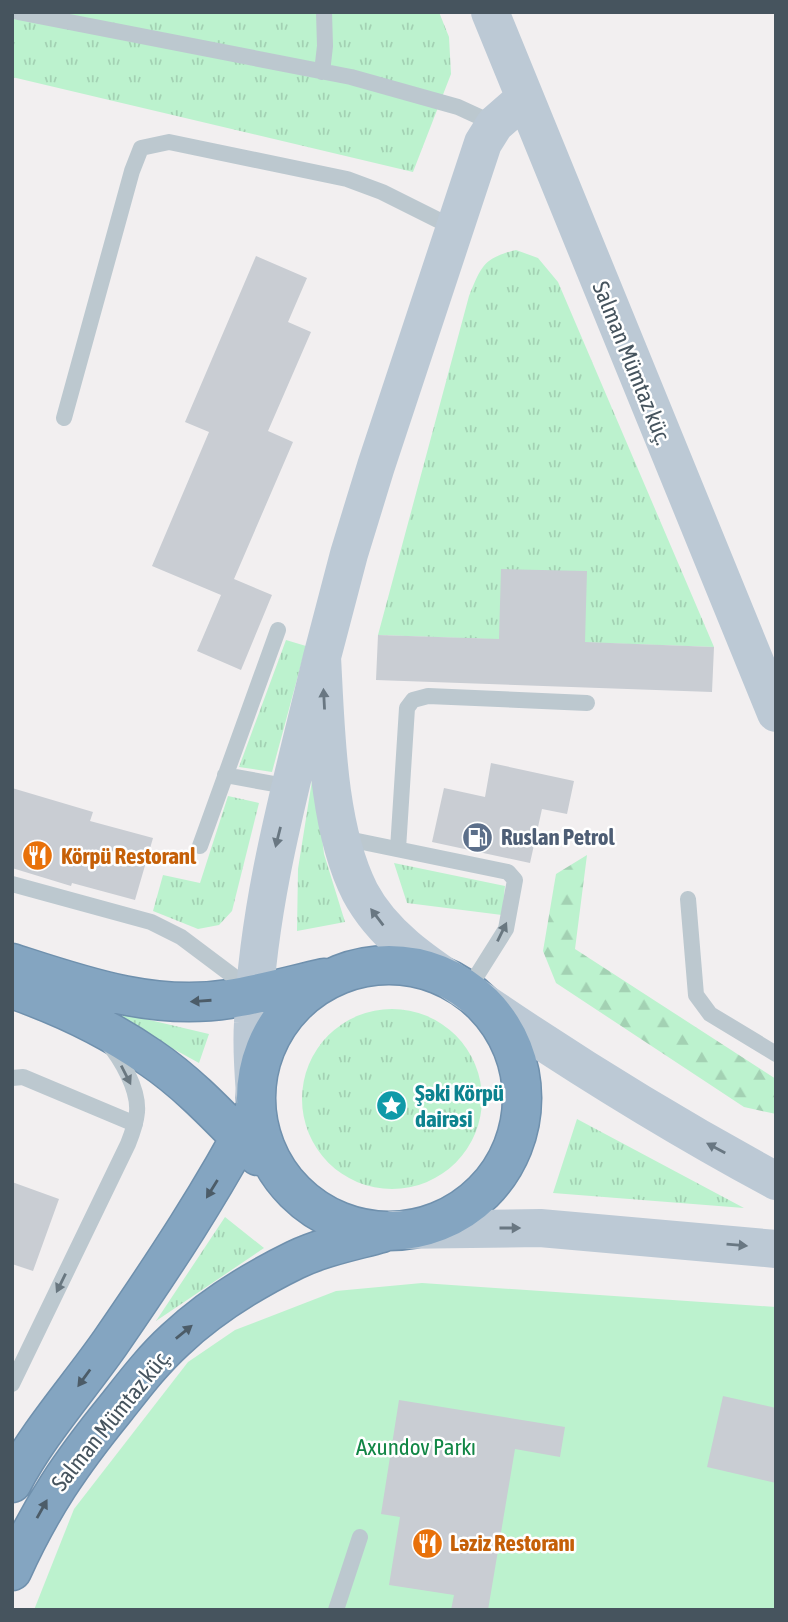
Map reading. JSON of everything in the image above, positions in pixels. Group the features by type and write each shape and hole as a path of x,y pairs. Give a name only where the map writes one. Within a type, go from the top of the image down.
{"highway":[{"path":"406,966 448,979 467,991 497,1020 515,1056 522,1097 516,1138 498,1174 469,1203 433,1223 393,1230 352,1226 316,1209 300,1196 280,1173 248,1123 191,1091 152,1058 16,978 143,1000 186,1003 229,999 372,967 406,966"},
{"path":"12,1483 191,1223 223,1172 248,1123 261,1061 270,1038 299,1000 318,985 340,974"},
{"name":"Salman Mümtaz küç.","path":"12,1571 29,1532 50,1495 145,1371 175,1339 237,1292 297,1259 393,1230"}],"street":[{"name":"Salman Mümtaz küç.","path":"490,12 776,713"},
{"path":"248,1123 254,993 265,901 322,657 369,491 483,144 495,124 524,98"},
{"path":"322,657 324,708 334,800 341,837 360,892 375,916 397,941 613,1088 776,1181"},
{"path":"393,1230 540,1228 776,1249"}],"lane":[{"path":"18,12 322,72 458,107 495,124"},
{"path":"322,72 325,46 324,12"},
{"path":"64,418 141,148 169,142 347,179 382,192 456,229"},
{"path":"200,846 278,630"},
{"path":"398,849 407,708 413,700 428,696 587,703"},
{"path":"225,775 291,787"},
{"path":"341,837 508,872 515,880 506,929 467,991"},
{"path":"12,884 152,922 181,937 254,993"},
{"path":"688,899 696,995 710,1014 776,1054"},
{"path":"12,1384 128,1144 135,1124 138,1109 131,1081 112,1048 87,1019"},
{"path":"12,1078 23,1077 135,1124"},
{"path":"336,1610 360,1537"}],"green space":[{"path":"12,12 439,12 449,37 451,74 413,172 12,77"},
{"path":"516,250 538,258 558,282 714,647 378,635 469,296 480,271 490,260"},
{"path":"286,640 306,646 272,772 239,767"},
{"path":"314,768 324,854 345,922 297,931 298,869"},
{"path":"228,796 259,803 232,911 219,925 198,929 153,911 163,875 200,883"},
{"path":"587,855 575,949 776,1079 776,1114 744,1107 556,983 543,951 556,874"},
{"path":"394,863 505,886 502,915 407,903"},
{"path":"99,1008 209,1034 199,1063"},
{"name":"Şəki Körpü dairəsi","path":"392,1009 426,1016 442,1024 455,1036 467,1049 475,1065 482,1099 475,1133 467,1149 455,1162 442,1174 426,1182 392,1189 358,1182 342,1174 329,1162 317,1149 309,1133 302,1099 309,1065 317,1049 329,1036 342,1024 358,1016"},
{"path":"577,1119 744,1208 553,1193"},
{"path":"225,1217 264,1248 156,1321"},
{"name":"Axundov Parkı","path":"422,1283 776,1307 776,1610 34,1610 74,1509 188,1362 235,1330 336,1291"}],"building":[{"path":"256,256 307,278 288,322 311,332 268,431 293,442 234,579 272,595 241,670 197,651 221,595 152,566 209,432 185,422"},
{"path":"501,569 587,571 585,642 714,647 712,692 376,680 378,635 499,639"},
{"path":"491,763 574,781 567,814 542,809 530,863 432,842 444,788 485,797"},
{"path":"12,788 93,812 90,821 153,838 135,900 72,883 71,886 12,868"},
{"path":"12,1182 59,1199 33,1271 12,1264"},
{"path":"723,1396 776,1408 776,1483 707,1467"},
{"path":"399,1400 565,1427 560,1457 515,1449 488,1610 451,1610 454,1595 389,1585 400,1517 381,1514"}],"place":[{"name":"Ruslan Petrol","path":"478,837"},
{"name":"Körpü Restoranl","path":"38,856"},
{"name":"Şəki Körpü dairəsi","path":"392,1106"},
{"name":"Ləziz Restoranı","path":"427,1543"}]}
